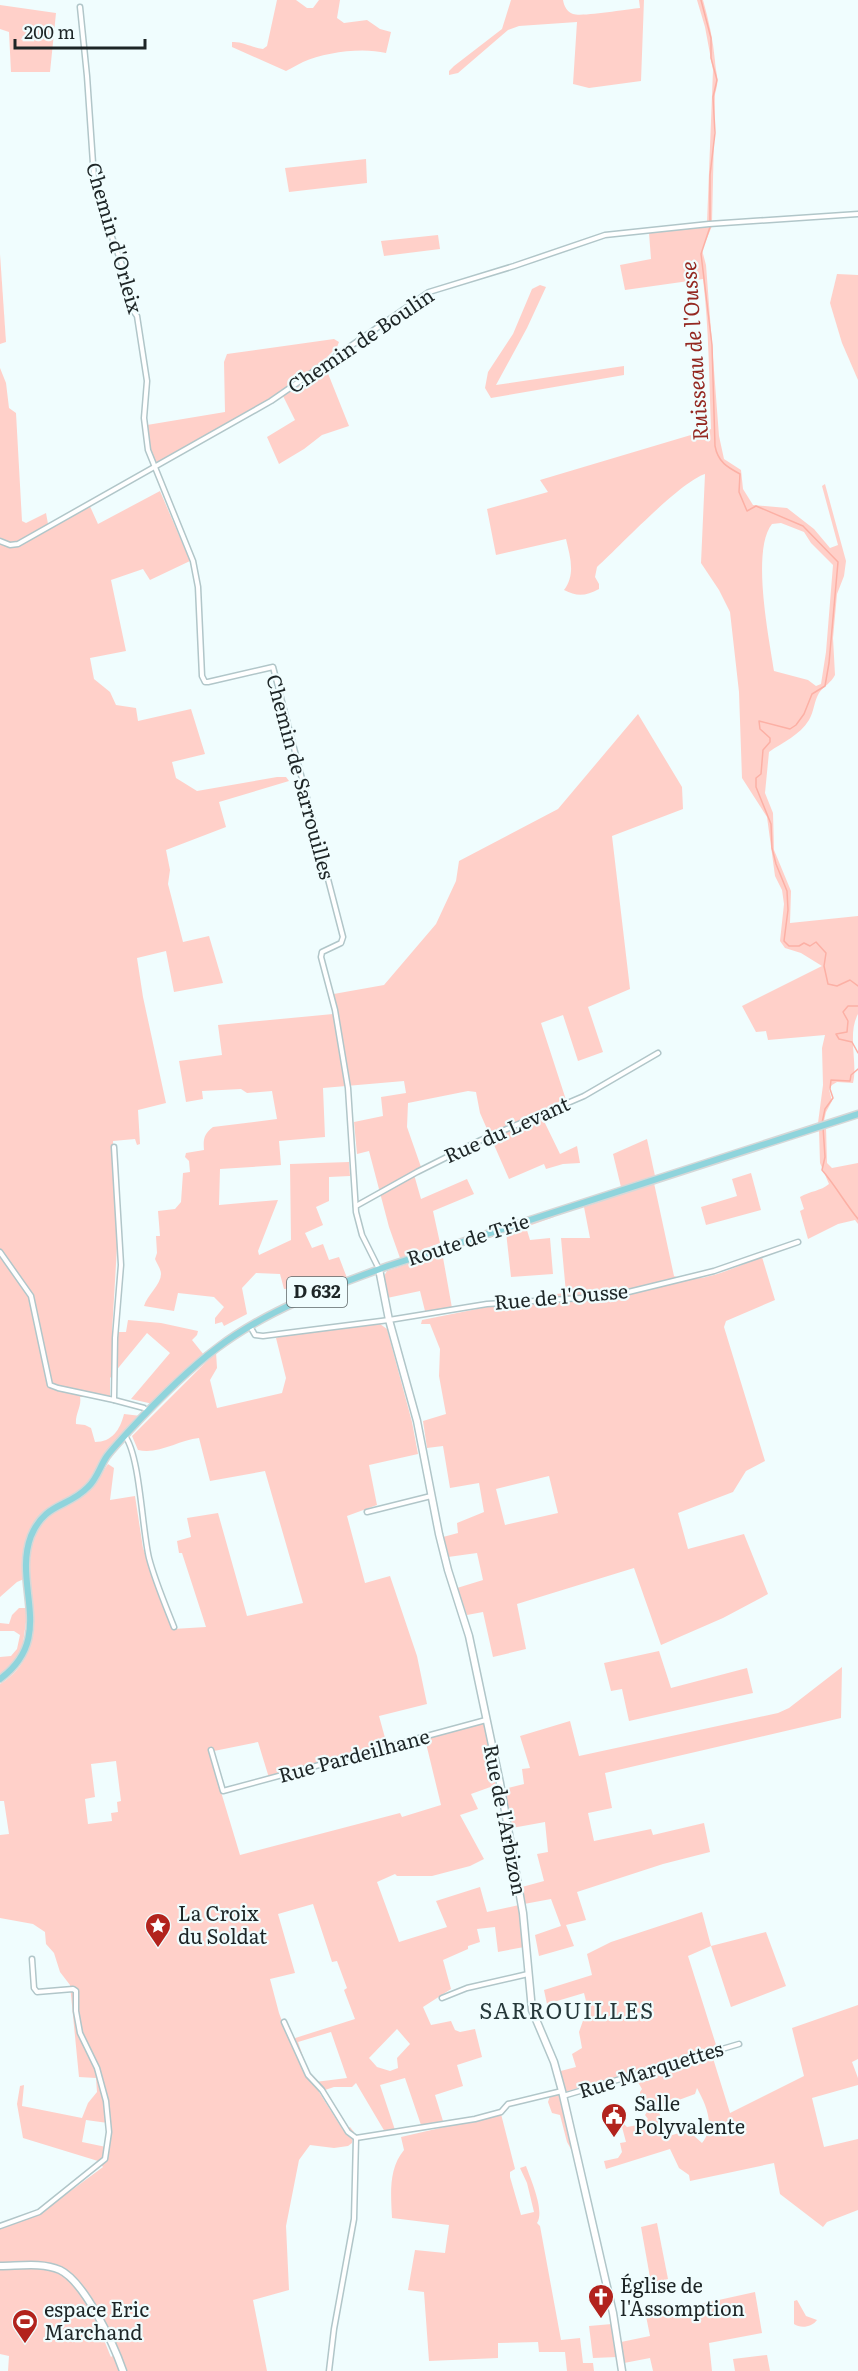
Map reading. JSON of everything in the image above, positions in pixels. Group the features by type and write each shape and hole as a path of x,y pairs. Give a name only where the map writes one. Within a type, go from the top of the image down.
{"main road":[{"name":"Route de Trie","path":"148,1412 217,1348 314,1294 379,1269 858,1114"},
{"name":"D 632","path":"0,1679 15,1665 22,1654 30,1630 32,1614 27,1558 28,1545 36,1526 54,1507 88,1488 112,1450 148,1412"}],"street":[{"name":"Chemin d'Orleix","path":"80,7 94,178 103,212 127,279 130,306 137,316 147,381 145,435 154,468"},
{"name":"Chemin de Boulin","path":"0,541 10,545 18,544 271,401 429,292 514,266 595,237 709,224 858,214"},
{"name":"Chemin de Sarrouilles","path":"154,468 193,561 198,587 200,669 203,680 208,682 273,666 342,937 341,943 322,952 321,957 334,1010 348,1088 356,1206"},
{"name":"Rue du Levant","path":"356,1206 481,1140 584,1096 658,1053"},
{"path":"114,1147 121,1264 115,1338 114,1400"},
{"path":"356,1206 362,1235 379,1269"},
{"name":"Rue de l'Ousse","path":"250,1328 255,1335 263,1336 389,1320 487,1304 612,1296 714,1271 798,1242"},
{"path":"0,1252 31,1296 50,1384 144,1408 148,1412"},
{"name":"Rue de l'Arbizon","path":"379,1269 389,1320 417,1421 448,1570 470,1636 502,1791 523,1913 532,2010 554,2062 563,2094 613,2313 622,2371"},
{"path":"124,1436 130,1446 149,1560 174,1627"},
{"path":"366,1512 431,1496"},
{"name":"Rue Pardeilhane","path":"211,1750 223,1791 486,1720"},
{"path":"0,2226 39,2212 103,2163 108,2146 109,2120 106,2101 97,2068 80,2033 76,2011 76,1991 73,1989 37,1992 34,1988 32,1959"},
{"path":"442,1998 466,1988 528,1974"},
{"path":"284,2022 308,2075 322,2090 348,2132 356,2138 354,2219 334,2329 329,2371"},
{"name":"Rue Marquettes","path":"356,2138 475,2119 501,2112 508,2104 563,2094 739,2044"},
{"path":"0,2266 49,2267 66,2274 79,2288 96,2314 123,2371"}],"shaded area":[{"path":"277,0 296,0 307,8 313,8 319,0 340,0 337,18 344,23 367,20 380,29 391,32 386,53 366,50 333,53 312,58 286,71 232,47 232,42 263,49 267,46"},
{"path":"511,0 563,0 569,12 578,15 640,8 639,0 644,0 641,81 589,88 573,84 577,22 519,26 508,30 458,73 449,75 449,71 454,66 502,29"},
{"path":"697,0 703,0 707,15 717,80 712,222 707,223 713,70"},
{"path":"0,5 56,13 50,72 11,72 9,32 0,29"},
{"path":"366,159 367,183 289,192 285,168"},
{"path":"712,226 702,250 706,265 719,436 724,459 741,470 743,489 753,505 787,508 814,529 830,548 838,545 822,486 825,484 846,561 844,576 837,594 833,638 835,675 819,693 811,717 805,725 796,734 769,752 765,793 773,813 774,850 791,891 790,923 858,916 858,1014 853,1030 853,1083 837,1082 832,1085 829,1089 832,1101 824,1121 818,1123 823,1085 822,1048 825,1035 768,1040 766,1031 756,1032 742,1006 822,966 801,953 785,948 780,941 784,904 782,890 775,876 767,817 742,778 739,692 730,612 701,563 705,474 694,479 666,501 597,567 595,577 599,589 586,594 577,595 564,590 571,572 566,539 496,555 487,509 548,492 540,480 711,429 708,335 703,279 625,290 620,265 651,259 649,233","holes":["781,523 804,532 811,543 833,565 826,652 821,684 816,686 808,680 774,671 763,595 763,553 766,536 772,524"]},
{"path":"438,235 440,249 384,256 381,241"},
{"path":"0,254 6,342 0,344"},
{"path":"837,274 858,275 858,380 842,343 830,303"},
{"path":"540,285 546,287 496,385 624,366 624,375 491,398 485,388 488,372 513,334 532,289"},
{"path":"334,339 339,342 337,347 323,361 349,426 322,435 279,464 267,437 295,420 283,396 275,401 273,397 154,464 149,447 147,425 225,412 224,362 227,354"},
{"path":"0,368 6,383 9,408 16,413 22,521 26,523 46,513 48,524 88,502 98,524 160,491 190,561 150,580 143,569 111,580 126,651 90,658 94,679 110,692 116,705 136,708 138,721 191,709 205,754 172,762 176,778 197,791 277,777 286,777 289,781 219,802 226,827 166,850 170,870 168,884 183,942 209,936 223,983 174,992 166,951 137,958 166,1103 138,1110 140,1144 137,1145 135,1139 113,1141 118,1230 112,1332 126,1332 128,1320 161,1323 198,1331 192,1340 204,1355 153,1404 131,1399 170,1353 147,1333 110,1378 110,1397 80,1397 76,1424 91,1428 95,1442 111,1437 120,1425 124,1414 141,1416 101,1461 83,1489 49,1507 39,1516 31,1530 26,1552 24,1579 0,1597"},
{"path":"638,714 682,787 683,809 612,836 630,989 588,1007 603,1052 578,1061 563,1015 541,1023 568,1106 543,1119 560,1154 577,1146 580,1163 563,1164 546,1169 544,1164 509,1179 480,1113 476,1092 468,1091 408,1103 407,1127 421,1167 413,1171 421,1199 467,1179 474,1194 433,1211 440,1243 400,1258 389,1227 369,1151 357,1154 354,1122 383,1116 381,1097 406,1093 404,1081 323,1088 325,1137 279,1141 281,1165 220,1169 219,1205 278,1200 258,1251 259,1255 291,1240 290,1164 349,1162 350,1176 329,1177 329,1201 316,1207 323,1225 305,1233 312,1248 323,1244 329,1260 339,1257 347,1278 299,1297 295,1288 284,1289 280,1274 256,1273 242,1288 247,1314 224,1326 222,1322 215,1324 215,1318 224,1307 214,1297 178,1293 174,1311 144,1306 159,1282 161,1274 155,1259 156,1236 160,1236 158,1211 175,1209 181,1202 183,1173 190,1172 189,1161 185,1157 186,1153 204,1150 205,1137 213,1127 277,1119 272,1091 247,1093 241,1089 202,1091 203,1099 186,1102 179,1061 222,1055 218,1025 333,1014 328,995 384,985 436,924 456,881 459,861 558,809"},
{"path":"826,1127 827,1163 832,1168 858,1163 858,1224 855,1220 838,1224 808,1239 800,1211 804,1209 800,1197 829,1184 820,1163 819,1129"},
{"path":"647,1139 655,1176 621,1187 613,1154"},
{"path":"751,1173 761,1210 706,1225 701,1207 737,1196 732,1179"},
{"path":"654,1183 674,1276 684,1279 706,1277 762,1257 775,1300 726,1321 724,1327 765,1461 746,1471 733,1492 678,1513 688,1549 744,1534 768,1594 723,1618 661,1645 634,1568 517,1604 526,1649 493,1657 483,1612 467,1615 457,1588 483,1580 477,1553 448,1557 443,1537 458,1533 457,1523 484,1512 479,1483 450,1488 443,1446 427,1448 423,1421 446,1414 439,1376 440,1349 430,1324 421,1324 422,1320 492,1306 492,1302 513,1300 514,1305 557,1302 556,1294 566,1293 561,1238 590,1238 584,1207","holes":["549,1476 558,1513 505,1525 496,1489"]},
{"path":"554,1214 554,1217 526,1227 530,1240 550,1238 553,1274 511,1277 506,1232 484,1240 483,1237"},
{"path":"442,1252 452,1308 425,1311 420,1291 387,1298 384,1276 387,1271"},
{"path":"380,1324 387,1329 412,1422 418,1454 369,1465 377,1505 347,1516 365,1583 390,1576 417,1656 427,1704 379,1716 387,1745 270,1781 258,1742 209,1752 240,1855 400,1813 402,1817 441,1805 424,1735 483,1719 496,1785 471,1794 478,1809 460,1815 484,1859 470,1866 432,1876 397,1876 395,1874 377,1882 399,1942 447,1927 436,1901 480,1887 487,1912 519,1905 524,1947 498,1952 495,1927 477,1929 480,1942 443,1960 451,1989 423,2007 431,2025 451,2021 455,2030 460,2032 475,2029 482,2057 457,2065 463,2086 435,2095 443,2121 421,2125 405,2078 380,2085 395,2130 385,2132 356,2083 352,2087 334,2087 319,2092 343,2130 350,2127 354,2132 352,2143 348,2146 334,2148 310,2145 299,2160 286,2226 289,2290 253,2300 267,2371 8,2371 9,2356 0,2354 0,2269 38,2268 60,2274 84,2299 111,2357 118,2352 88,2295 73,2275 59,2268 0,2263 0,2228 42,2212 103,2167 98,2161 23,2138 17,2104 20,2086 24,2085 22,2106 82,2118 88,2103 97,2092 96,2078 79,2077 70,1985 60,1972 54,1953 46,1944 45,1932 33,1924 0,1918 0,1835 9,1834 4,1801 0,1801 0,1684 17,1670 27,1654 32,1618 30,1559 33,1540 42,1523 90,1490 108,1464 114,1468 110,1500 135,1496 143,1548 173,1629 206,1627 182,1553 179,1553 177,1541 191,1537 187,1518 218,1513 247,1616 303,1603 265,1471 210,1481 199,1438 146,1451 138,1450 132,1436 216,1352 217,1368 210,1380 217,1408 282,1393 286,1378 276,1338 283,1335","holes":["116,1761 121,1801 117,1802 118,1812 111,1813 112,1821 88,1824 85,1799 95,1797 91,1764","313,1904 332,1962 337,1961 347,1988 344,1990 355,2019 289,2040 270,1979 295,1973 278,1914","397,2029 410,2044 397,2058 398,2068 390,2071 377,2067 369,2058","331,2032 347,2078 315,2082 298,2042","86,2120 108,2123 106,2147 82,2142"]},
{"path":"19,1608 28,1608 22,1650 18,1658 0,1675 0,1657 11,1656 17,1649 20,1635 14,1631 0,1631 0,1623 9,1624 12,1615"},
{"path":"659,1651 671,1688 747,1668 753,1693 629,1721 622,1689 611,1691 604,1663"},
{"path":"842,1667 841,1718 605,1773 612,1808 588,1813 594,1841 651,1829 653,1835 704,1823 710,1852 663,1864 577,1892 586,1920 566,1925 574,1946 539,1956 535,1935 561,1926 551,1899 524,1904 522,1887 544,1881 537,1854 548,1852 545,1822 512,1828 504,1789 524,1784 522,1769 530,1768 520,1736 570,1721 579,1756 778,1713 789,1708"},
{"path":"702,1912 711,1946 688,1956 717,2048 561,2093 574,2151 572,2151 567,2142 560,2115 552,2113 548,2102 550,2096 559,2093 553,2073 576,2067 572,2054 582,2048 579,2032 585,2015 589,2013 584,1993 547,2004 544,1990 592,1975 587,1954 611,1942"},
{"path":"766,1932 786,1986 731,2007 711,1946"},
{"path":"858,2005 858,2059 852,2062 858,2085 812,2098 824,2147 858,2139 858,2210 827,2222 823,2227 780,2194 774,2163 690,2181 689,2175 679,2168 670,2149 606,2169 604,2161 618,2158 622,2152 620,2143 626,2142 622,2127 618,2127 615,2116 605,2115 619,2113 621,2121 627,2127 643,2124 648,2119 645,2115 647,2112 643,2093 640,2094 642,2089 639,2084 633,2082 634,2079 611,2083 712,2055 730,2113 804,2076 792,2028","holes":["697,2088 706,2108 709,2123 702,2143 692,2134 679,2133 669,2136 657,2108 695,2094"]},
{"path":"501,2114 515,2169 510,2172 510,2177 521,2215 534,2212 527,2183 520,2168 526,2166 536,2195 539,2211 537,2223 540,2226 561,2340 580,2338 583,2363 593,2363 594,2371 567,2371 565,2352 539,2352 538,2342 498,2343 498,2358 429,2361 424,2292 408,2290 415,2250 445,2253 449,2225 392,2218 393,2174 395,2165 404,2150 401,2137"},
{"path":"657,2223 668,2279 651,2283 641,2227"},
{"path":"755,2292 762,2333 709,2343 712,2371 653,2371 650,2358 624,2363 621,2342 650,2336 646,2316"},
{"path":"797,2300 806,2316 817,2320 809,2326 794,2324 794,2301"},
{"path":"612,2324 617,2357 593,2358 589,2326"},
{"path":"767,2355 770,2371 735,2371 733,2359"}],"waterway":[{"name":"Ruisseau de l'Ousse","path":"701,0 711,38 711,58 717,80 713,97 715,133 710,175 710,222"},
{"name":"Ruisseau de l'Ousse","path":"710,227 701,254 712,345 716,452 724,463 740,474 739,492 747,511 756,506 803,526 838,562 825,686 812,694 804,714 790,729 759,721 760,729 770,738 770,742 763,750 761,774 756,778 756,787 771,824 772,848 787,891 788,910 784,941 789,946 799,946 804,943 810,946 816,942 826,953 824,966 828,984 837,986 850,980 858,986"},
{"name":"Ruisseau de l'Ousse","path":"858,1006 848,1006 843,1012 848,1021 847,1032 836,1034 839,1039 852,1042 858,1053"},
{"name":"Ruisseau de l'Ousse","path":"822,1123 825,1109 833,1098 830,1089 831,1080 850,1081 851,1075 858,1069"},
{"name":"Ruisseau de l'Ousse","path":"823,1127 825,1157 822,1170 858,1219"}],"place":[{"name":"La Croix du Soldat","path":"158,1949"},
{"name":"Salle Polyvalente","path":"614,2139"},
{"name":"Église de l'Assomption","path":"601,2320"},
{"name":"espace Eric Marchand","path":"25,2345"}],"district":[{"name":"SARROUILLES","path":"567,2011"}]}
